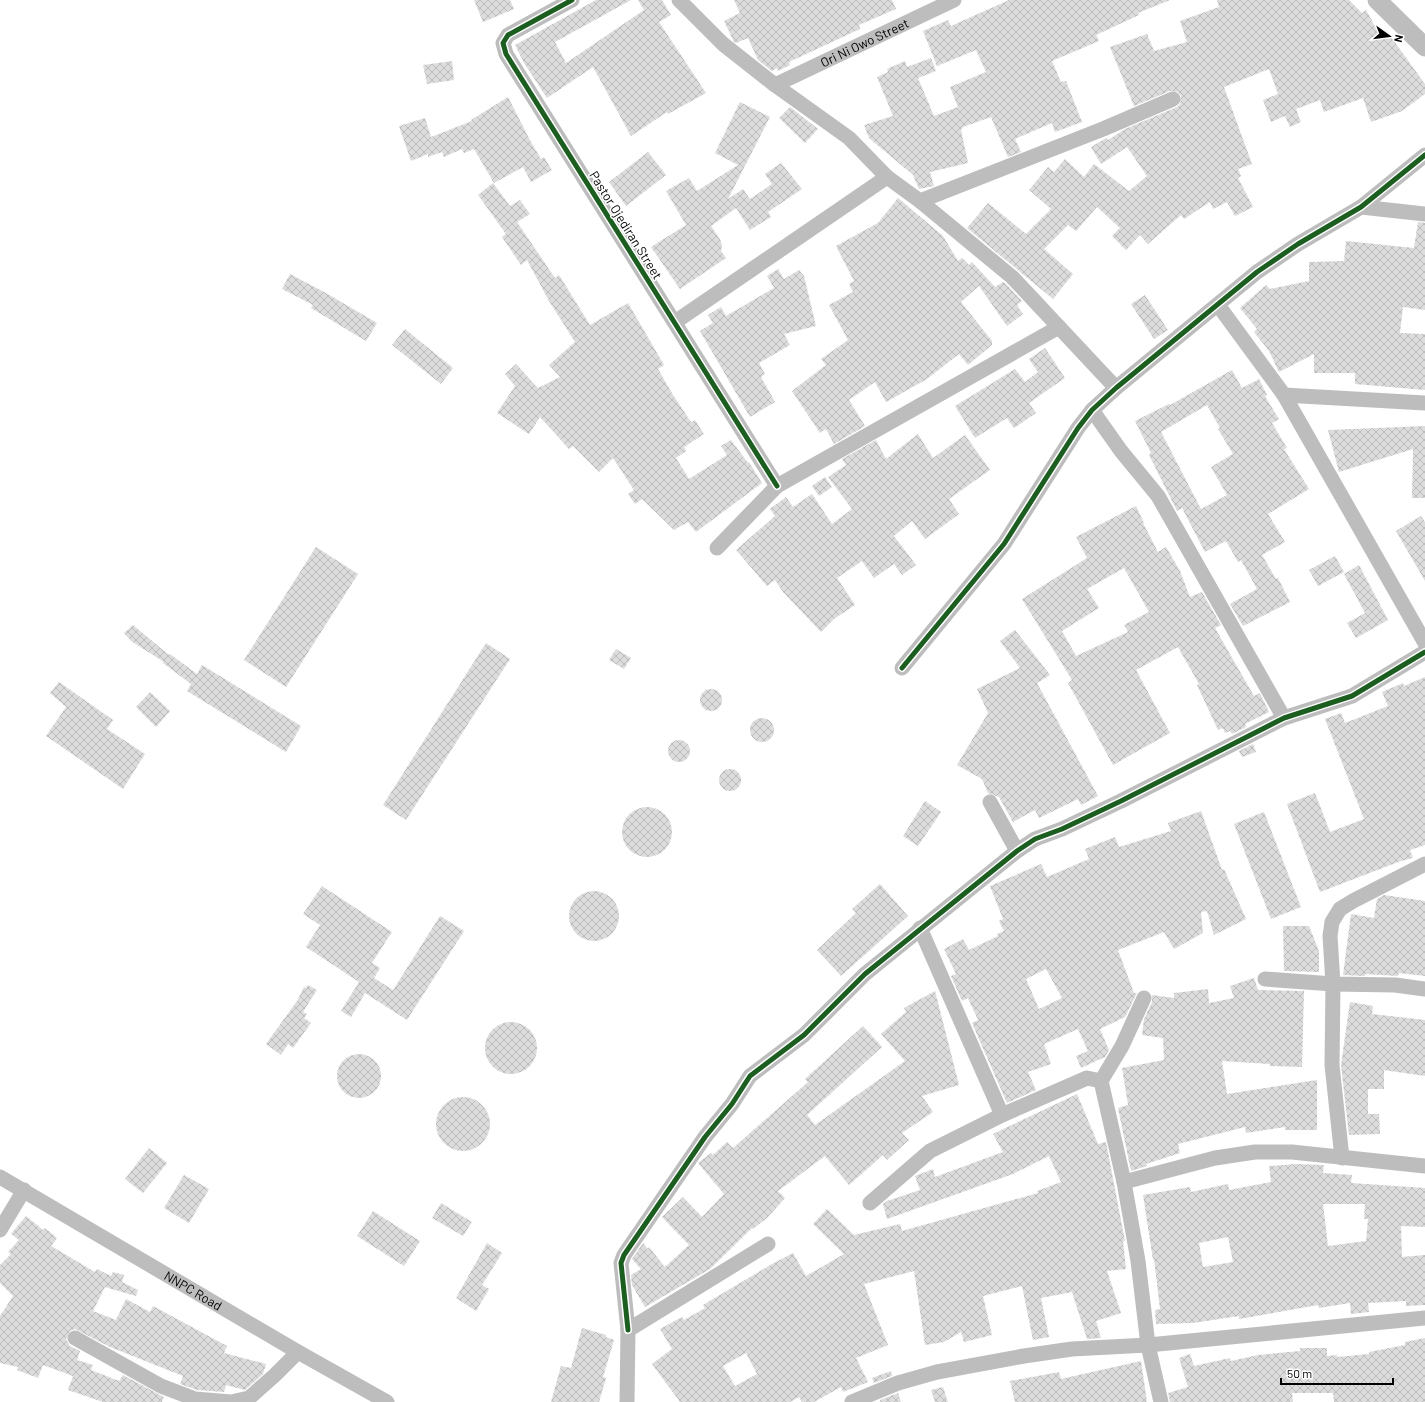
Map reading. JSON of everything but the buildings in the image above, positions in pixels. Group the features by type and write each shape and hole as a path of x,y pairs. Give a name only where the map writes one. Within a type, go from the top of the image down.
{"main road":[{"path":"1377,0 1425,47"}],"street":[{"name":"Pastor Ojediran Street","path":"572,0 508,36 503,43 506,54 777,486"},
{"path":"679,0 723,44 775,85 849,138 887,177 920,201 1012,277 1116,388"},
{"name":"Ori Ni Owo Street","path":"775,85 954,0"},
{"path":"920,201 1103,129 1173,99"},
{"path":"902,668 1004,544 1078,428 1092,410 1116,388 1269,264 1298,244 1361,207 1425,155"},
{"path":"675,322 887,177"},
{"path":"1361,207 1425,214"},
{"path":"1218,305 1284,395 1425,643"},
{"path":"717,548 777,486 1059,327"},
{"path":"1284,395 1425,403"},
{"path":"1092,410 1121,451 1158,496 1284,718"},
{"path":"627,1402 628,1330 621,1263 635,1239 705,1137 732,1104 750,1076 804,1035 865,974 920,928 1017,851 1035,839 1062,829 1122,801 1284,718 1352,696 1425,652"},
{"path":"990,802 1017,851"},
{"path":"1342,1158 1332,1065 1333,984 1330,936 1332,922 1340,909 1425,864"},
{"path":"920,928 1002,1115"},
{"path":"1265,979 1333,984 1395,985 1425,989"},
{"path":"1144,998 1122,1046 1101,1081 1124,1182 1138,1261 1148,1345 1161,1402"},
{"path":"870,1203 930,1151 1002,1115 1087,1078 1101,1081"},
{"path":"1124,1182 1215,1158 1255,1152 1292,1152 1425,1166"},
{"name":"NNPC Road","path":"0,1177 298,1352 387,1402"},
{"path":"0,1230 24,1190"},
{"path":"628,1330 768,1244"},
{"path":"852,1402 898,1383 937,1372 1072,1349 1148,1345 1425,1318"},
{"path":"75,1338 161,1386 195,1399 231,1402 249,1398 298,1352"}],"cycle path":[{"path":"572,0 508,35 503,43 506,54 777,486"},
{"path":"902,668 1004,544 1078,428 1092,410 1116,388 1257,272 1298,244 1361,207 1425,155"},
{"path":"628,1330 621,1263 624,1255 705,1137 732,1104 750,1076 804,1035 865,974 1017,851 1035,839 1062,829 1121,801 1284,718 1352,696 1425,652"}]}
